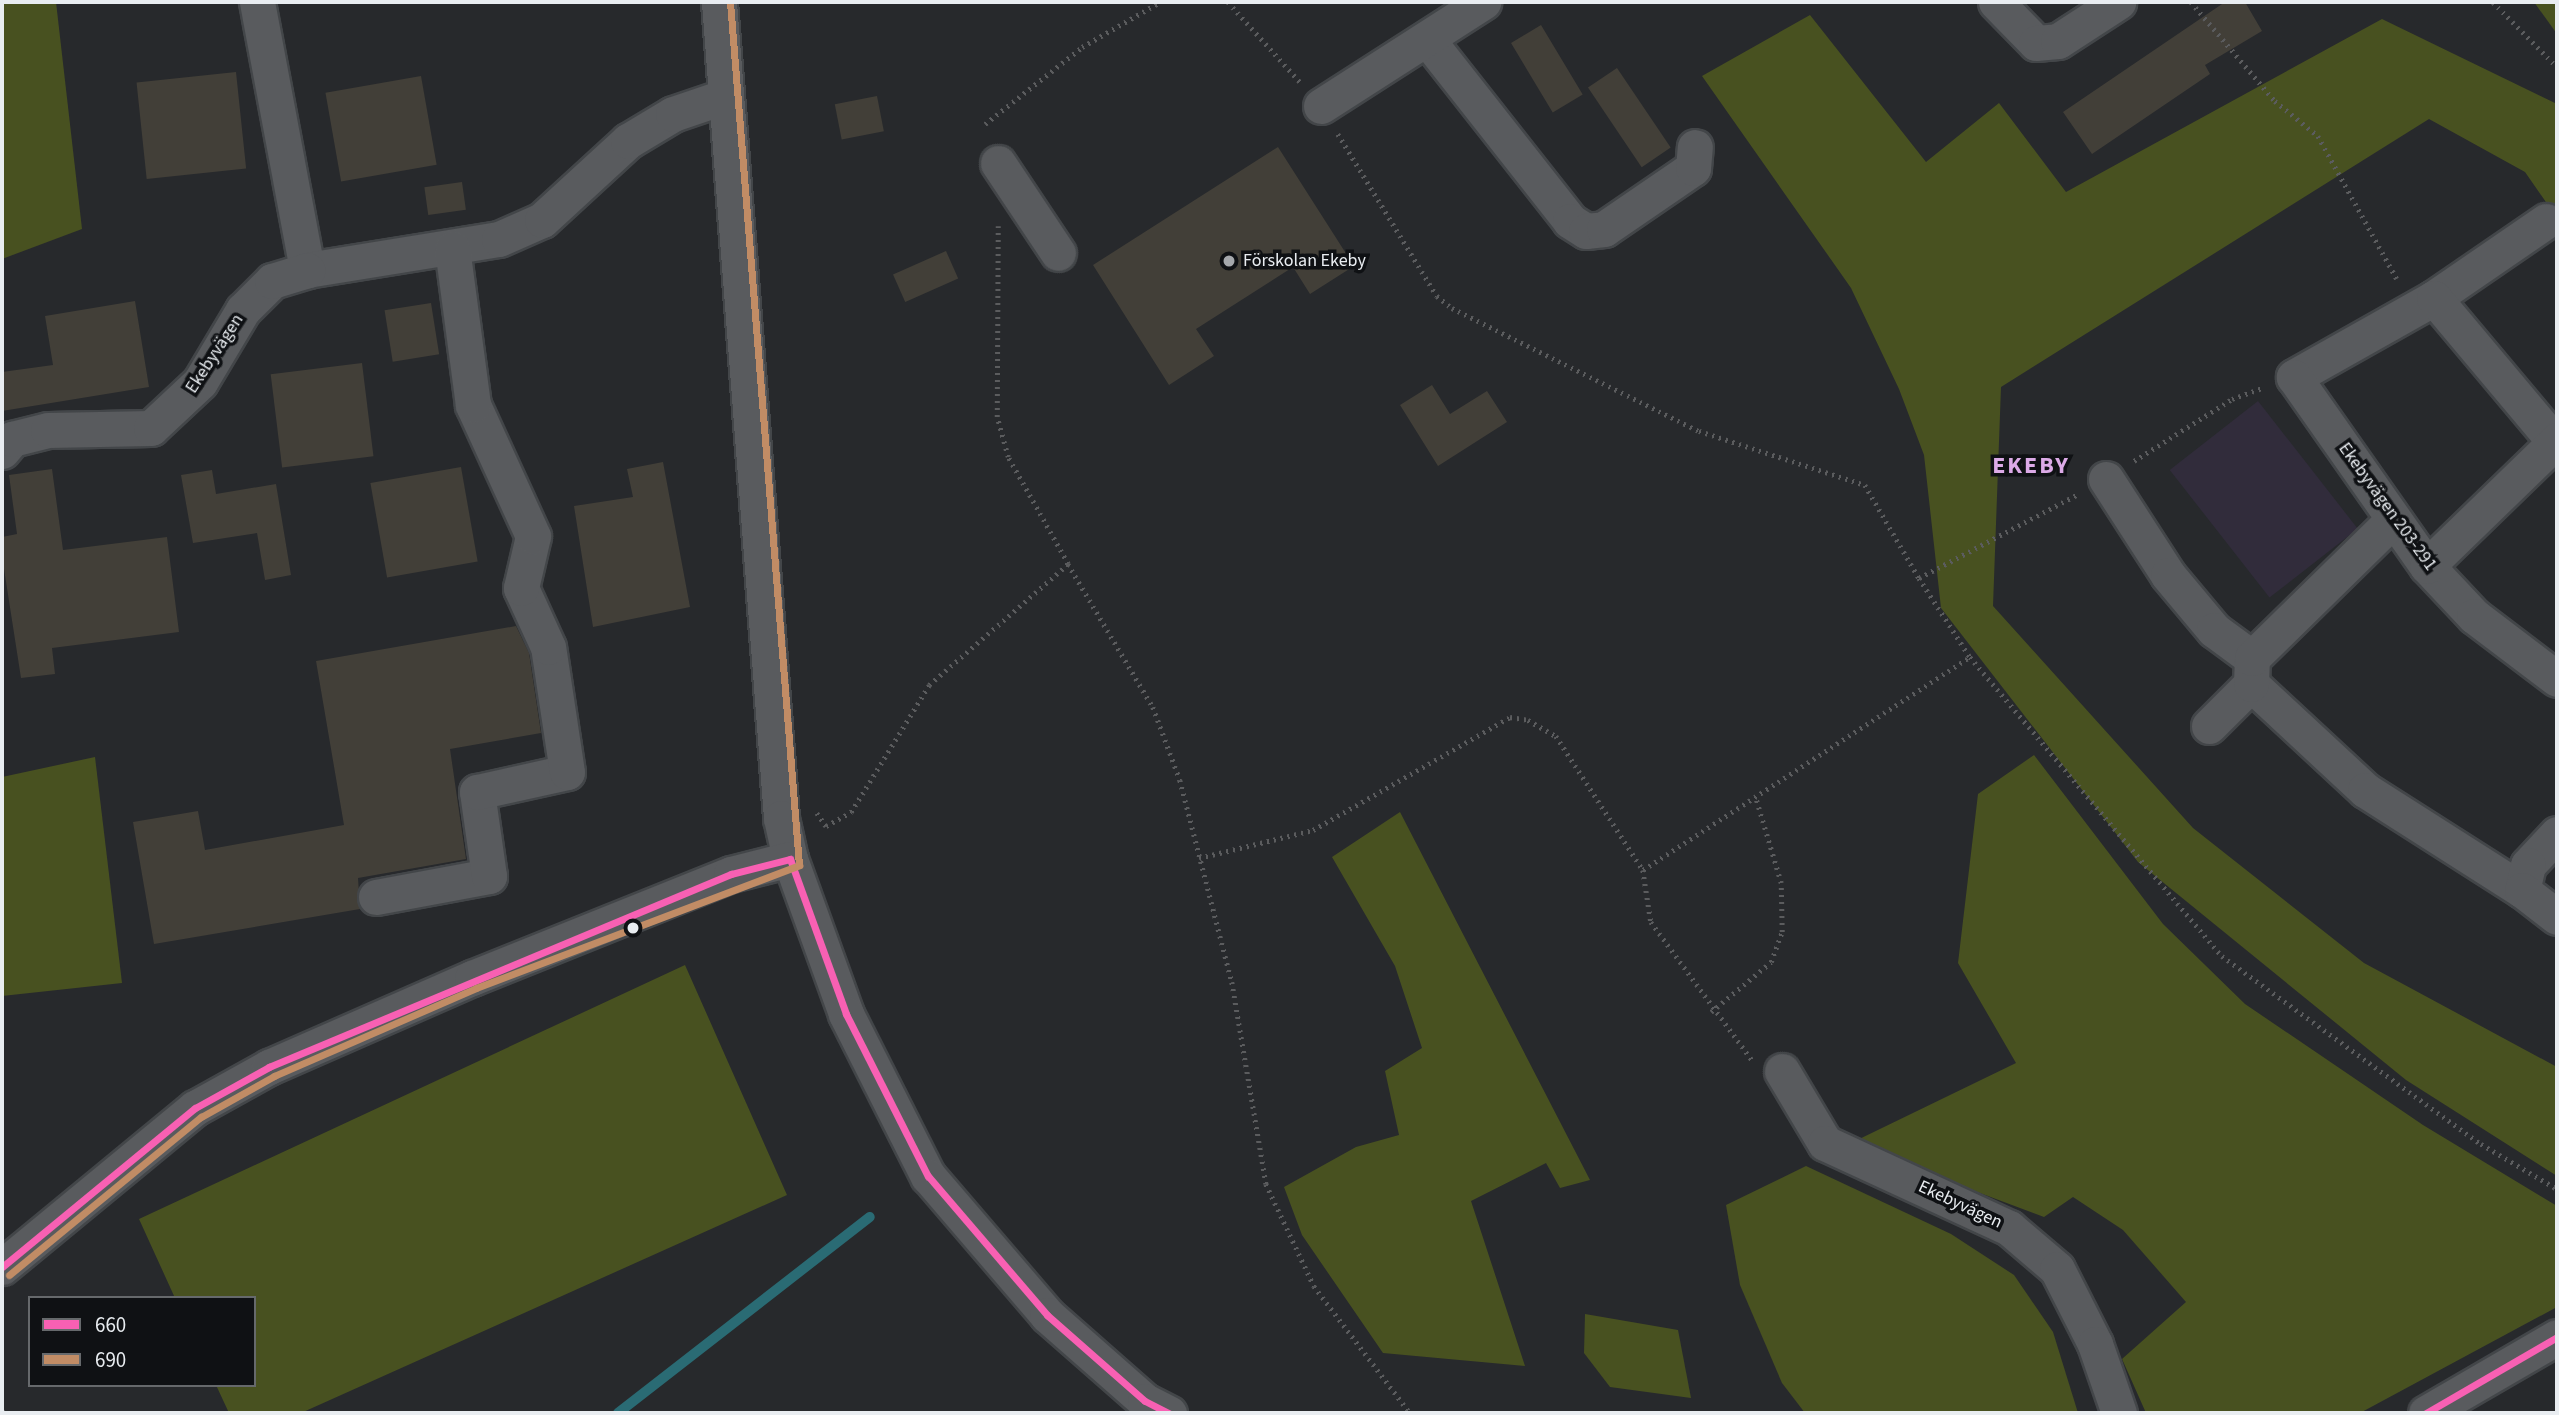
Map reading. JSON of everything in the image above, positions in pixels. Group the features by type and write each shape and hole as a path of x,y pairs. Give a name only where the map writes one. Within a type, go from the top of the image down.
{"street":[{"path":"257,2 307,270"},
{"path":"719,2 780,787 790,859 846,1014 928,1175 1047,1315 1145,1401 1169,1413"},
{"path":"1321,106 1483,2"},
{"path":"1996,2 2036,43 2058,41 2118,2"},
{"path":"1427,39 1570,221 1586,231 1604,229 1693,168 1695,147"},
{"name":"Ekebyvägen","path":"2,451 12,439 48,430 150,428 200,382 243,310 272,281 307,270 499,239 542,220 628,141 673,114 726,96"},
{"path":"998,163 1058,253"},
{"path":"2294,377 2425,303 2546,221"},
{"path":"376,897 489,876 477,792 568,772 548,647 521,588 533,536 473,405 452,248"},
{"path":"2425,303 2553,447 2427,566"},
{"name":"Ekebyvägen 203-291","path":"2294,377 2392,521 2427,566 2474,616 2557,678"},
{"path":"2106,479 2168,575 2251,671 2365,790 2522,890 2557,916"},
{"path":"2208,726 2251,671 2392,521"},
{"path":"2522,890 2528,865 2557,834"},
{"path":"2,1267 195,1108 269,1067 730,874 790,859"},
{"name":"Ekebyvägen","path":"1782,1071 1825,1143 2009,1228 2057,1269 2095,1344 2119,1413"},
{"path":"2426,1413 2557,1337"}],"path":[{"path":"985,124 1082,47 1160,2"},
{"path":"1228,2 1321,106 1437,296 1699,431 1865,485 1919,578 1970,657 2222,956 2481,1144 2557,1189"},
{"path":"2191,2 2275,101 2318,136 2355,213 2425,303"},
{"path":"2493,2 2557,67"},
{"path":"998,218 997,417 1008,457 1153,707 1232,982 1266,1184 1314,1286 1410,1413"},
{"path":"1919,578 2106,479 2232,399 2294,377"},
{"path":"780,787 805,783 825,826 851,812 929,685 1068,564"},
{"path":"1643,870 1756,799 1970,657"},
{"path":"1198,858 1314,830 1510,717 1556,736 1643,870 1651,922 1711,1012 1753,1062 1782,1071"},
{"path":"1711,1012 1771,962 1782,932 1781,883 1756,799"}],"shaded area":[{"path":"2258,401 2358,529 2269,598 2170,470"}],"green space":[{"path":"2,2 56,2 82,229 2,259"},
{"path":"2534,2 2557,2 2557,34"},
{"path":"1810,15 1926,162 1999,103 2066,192 2382,19 2557,104 2557,218 2525,172 2429,119 2001,387 1993,606 2193,828 2364,963 2557,1067 2557,1176 2406,1080 2138,862 1941,608 1924,455 1899,389 1851,288 1702,76"},
{"path":"2034,755 2163,924 2245,1004 2423,1125 2557,1206 2557,1307 2360,1413 2146,1413 2122,1359 2186,1302 2123,1230 2073,1197 2044,1217 1849,1144 2016,1063 1958,963 1978,794"},
{"path":"95,757 122,983 2,996 2,777"},
{"path":"1400,812 1590,1180 1560,1188 1546,1163 1471,1201 1525,1366 1383,1353 1302,1235 1284,1187 1356,1147 1399,1135 1385,1071 1422,1048 1395,966 1332,857"},
{"path":"685,965 787,1195 301,1413 229,1413 217,1387 256,1387 256,1296 174,1296 139,1219"},
{"path":"1806,1166 1951,1234 2014,1275 2053,1332 2078,1413 1805,1413 1782,1383 1740,1285 1726,1205"},
{"path":"1585,1314 1678,1330 1691,1398 1610,1387 1584,1353"}],"building":[{"path":"2225,2 2245,2 2262,31 2205,65 2210,74 2092,154 2063,112"},
{"path":"1541,25 1583,94 1553,112 1511,43"},
{"path":"1617,68 1671,148 1642,167 1588,88"},
{"path":"236,72 246,168 147,179 137,82"},
{"path":"421,76 437,165 341,181 325,93"},
{"path":"877,96 884,131 842,140 835,104"},
{"path":"1278,147 1354,266 1310,294 1293,267 1196,329 1214,356 1169,385 1093,265"},
{"path":"462,182 466,210 428,215 424,187"},
{"path":"946,251 958,278 905,302 893,275"},
{"path":"135,301 149,387 2,411 2,372 53,365 45,316"},
{"path":"431,303 439,354 393,362 385,310"},
{"path":"362,363 373,456 282,468 271,374"},
{"path":"1432,385 1450,414 1487,391 1507,422 1438,466 1400,405"},
{"path":"663,462 690,607 593,627 574,506 633,497 627,469"},
{"path":"461,467 478,562 387,578 370,483"},
{"path":"52,469 63,550 167,537 179,632 52,648 55,674 21,678 2,556 2,537 17,534 9,475"},
{"path":"212,470 216,494 276,484 291,575 265,580 257,533 193,543 181,475"},
{"path":"516,626 529,653 541,733 450,749 466,859 358,878 360,909 154,944 133,822 198,811 205,850 344,825 316,661"}],"waterway":[{"path":"618,1413 870,1217"}],"transit line":[{"name":"690","path":"9,1275 201,1117 274,1076 476,988 799,865 730,2"},
{"name":"660","path":"790,859 846,1014 928,1176 1047,1315 1145,1401 1169,1413"},
{"name":"660","path":"2,1267 195,1108 269,1067 731,874 790,859"},
{"name":"660","path":"2426,1413 2557,1337"}],"place":[{"name":"Förskolan Ekeby","path":"1229,261"}],"district":[{"name":"EKEBY","path":"2031,466"}]}
